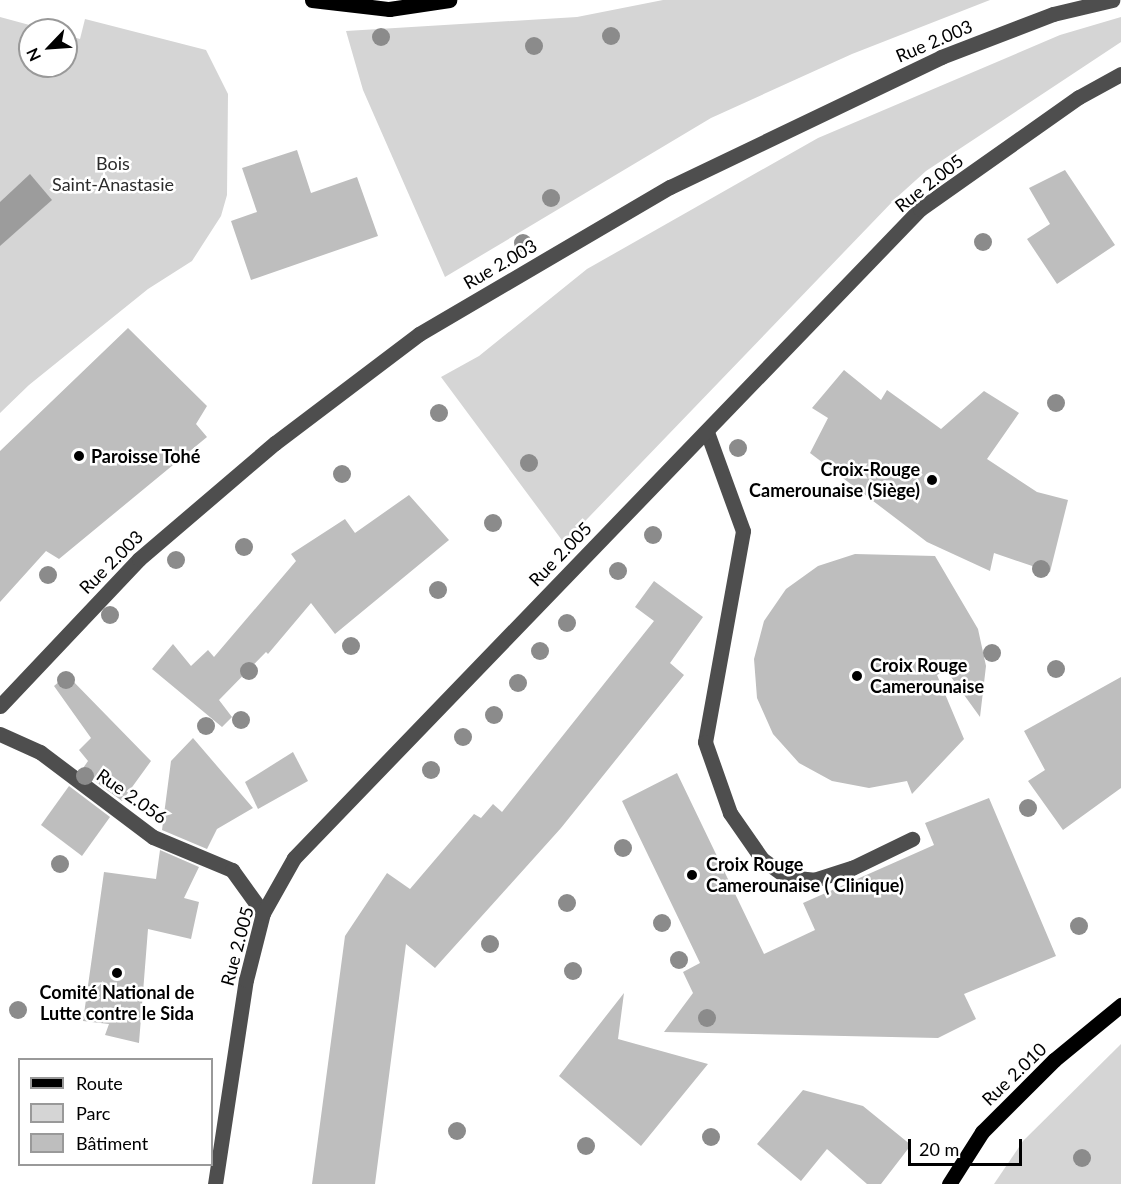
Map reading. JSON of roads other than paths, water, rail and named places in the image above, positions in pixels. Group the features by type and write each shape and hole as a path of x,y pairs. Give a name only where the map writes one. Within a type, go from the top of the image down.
{"main road":[{"path":"312,0 389,9 449,0"},
{"name":"Rue 2.010","path":"949,1184 982,1132 1054,1060 1121,1005"}],"street":[{"name":"Rue 2.003","path":"0,706 139,559 275,443 419,334 670,186 941,57 1053,14 1112,0"},
{"name":"Rue 2.005","path":"215,1184 246,980 263,913 294,858 920,209 1079,97 1121,74"},
{"path":"707,432 742,531 705,742 730,813 762,859 787,878 814,880 852,868 912,839"},
{"name":"Rue 2.056","path":"0,734 40,752 153,837 232,870 263,913"}],"place":[{"name":"Paroisse Tohé","path":"79,456"},
{"name":"Croix-Rouge Camerounaise (Siège)","path":"932,480"},
{"name":"Croix Rouge Camerounaise","path":"857,676"},
{"name":"Croix Rouge Camerounaise ( Clinique)","path":"692,875"},
{"name":"Comité National de Lutte contre le Sida","path":"117,973"}],"park label":[{"name":"Bois Saint-Anastasie","path":"113,174"}]}
